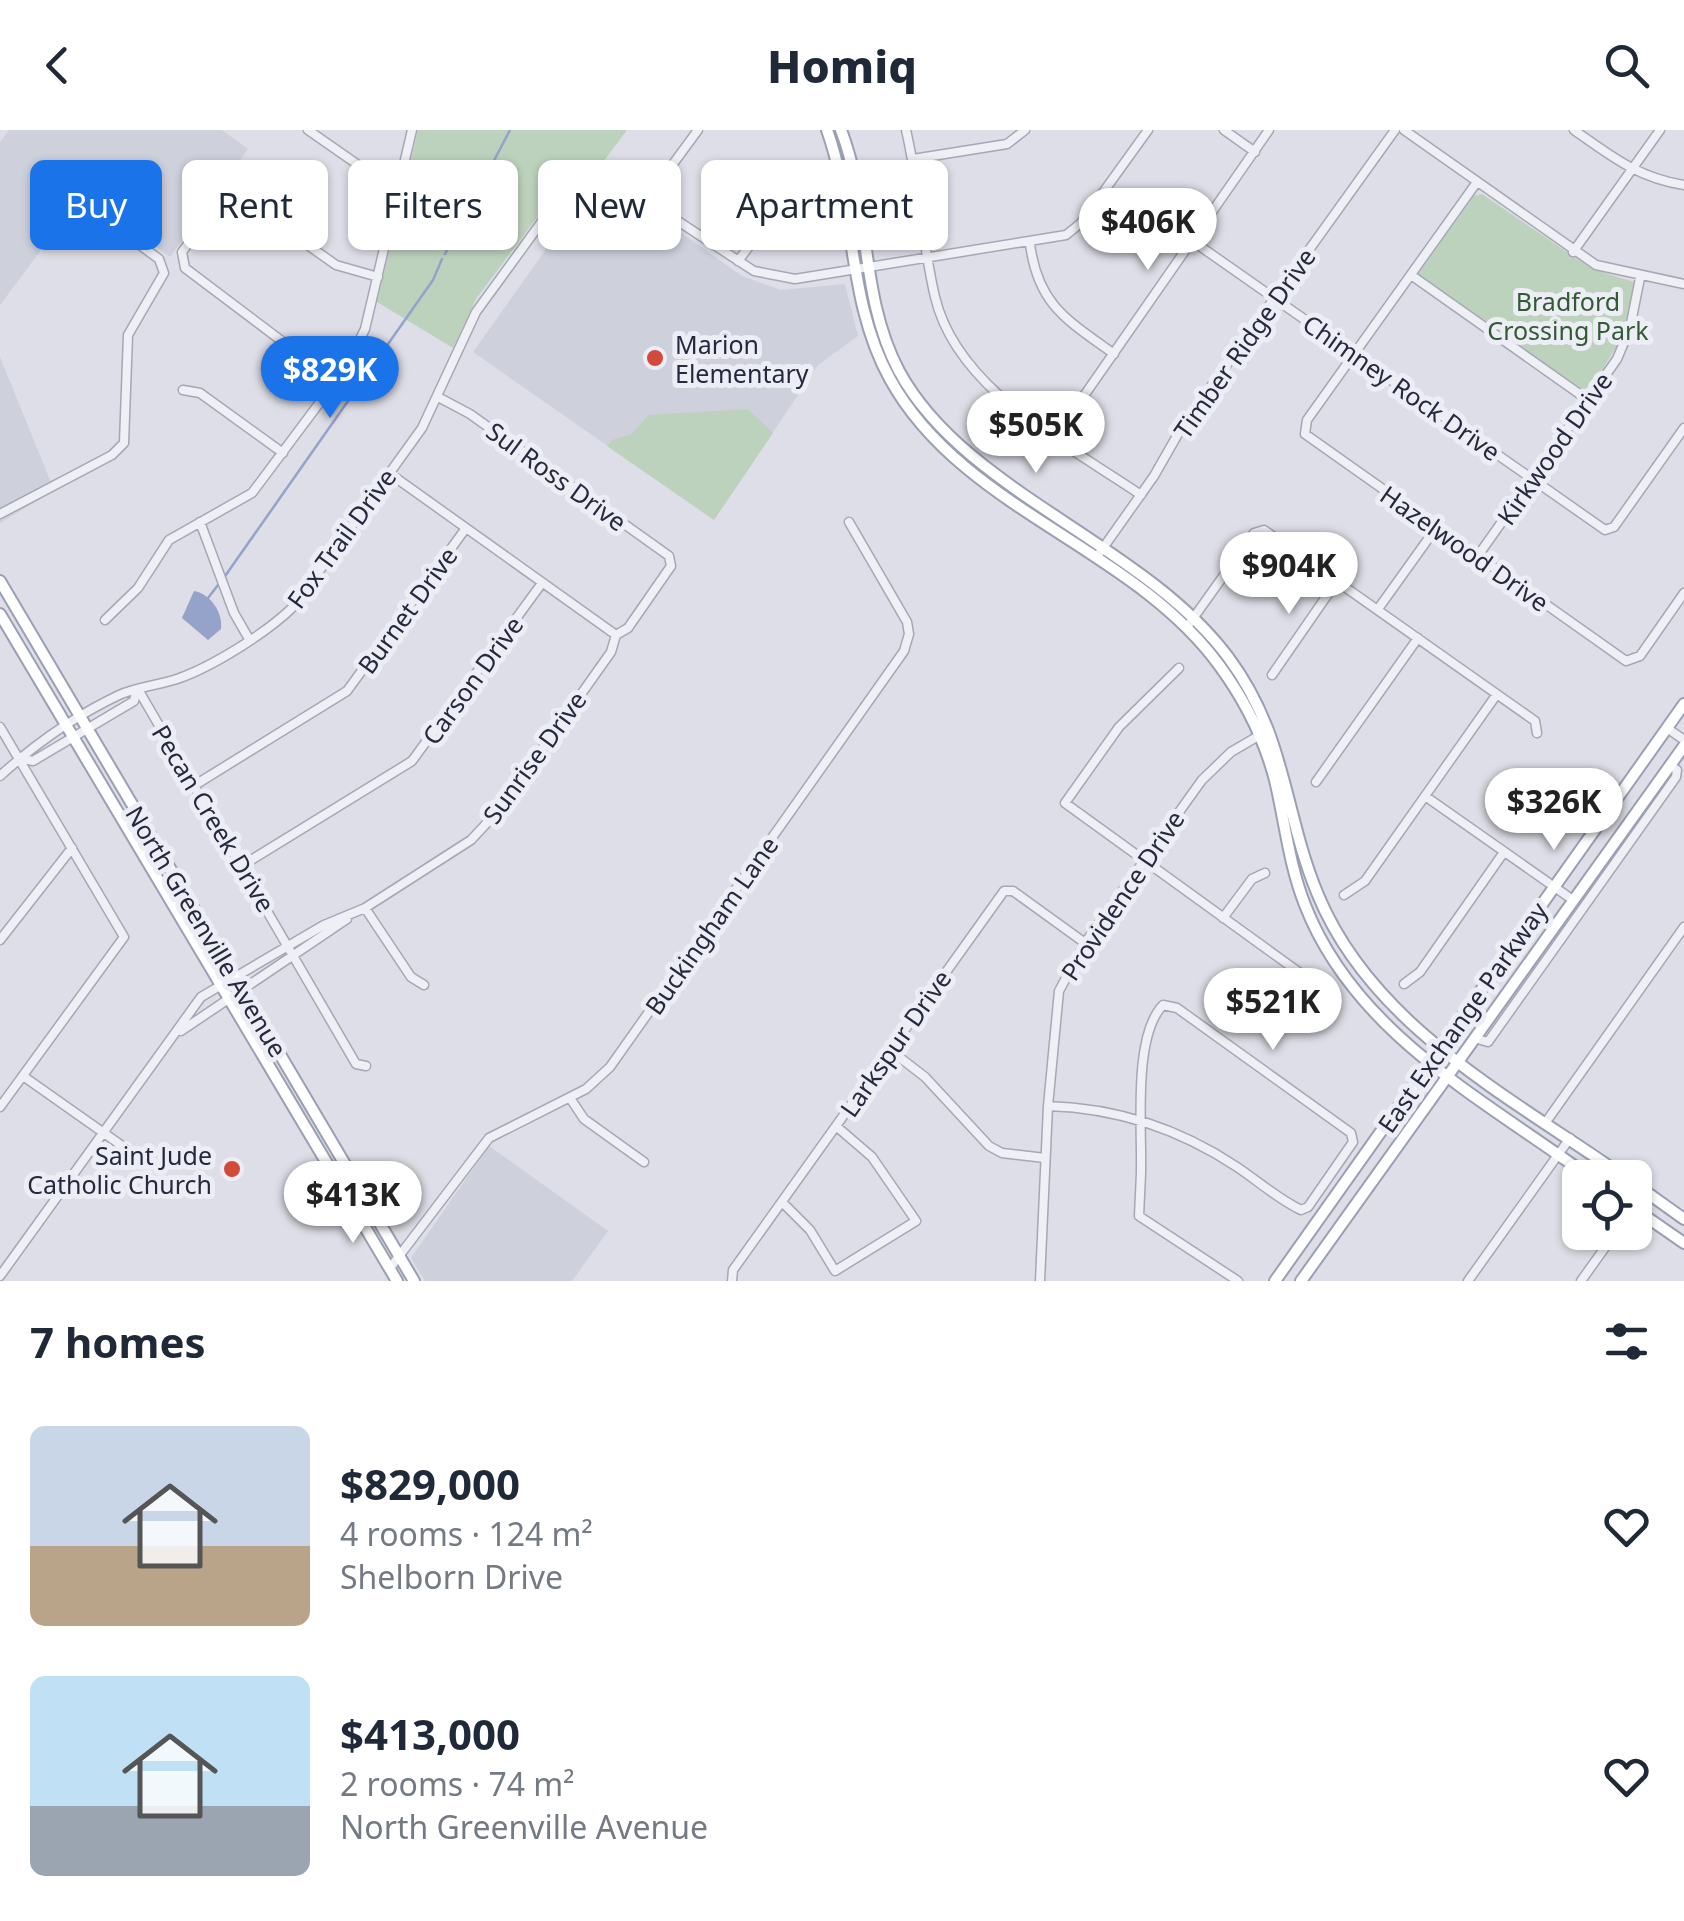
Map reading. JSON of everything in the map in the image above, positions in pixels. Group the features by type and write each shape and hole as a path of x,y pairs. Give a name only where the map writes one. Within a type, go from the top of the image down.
{"main road":[{"path":"827,130 838,166 855,272 875,349 925,429 968,468 1191,622"},
{"path":"840,130 851,164 868,270 886,344 933,420 976,458 1104,548 1191,622 1266,734 1307,866 1337,934 1382,996 1458,1060 1601,1160"},
{"name":"North Greenville Avenue","path":"0,581 414,1281"},
{"name":"North Greenville Avenue","path":"0,614 397,1281"},
{"name":"East Exchange Parkway","path":"1276,1281 1684,704"},
{"path":"1266,734 1293,871 1322,944 1368,1008 1430,1062 1567,1160"},
{"name":"East Exchange Parkway","path":"1302,1281 1684,743"},
{"path":"290,1103 303,1094"},
{"path":"1341,1188 1359,1201"},
{"path":"1652,1196 1684,1219"},
{"path":"1318,1220 1336,1233"},
{"path":"1652,1220 1684,1243"}],"street":[{"path":"308,130 351,160"},
{"path":"404,160 412,130"},
{"path":"676,160 698,130"},
{"path":"906,130 928,260 944,323 970,366 1002,398 1141,496"},
{"path":"913,159 1007,144 1025,130"},
{"name":"Fox Trail Drive","path":"681,221 738,262 782,280 1030,244 1075,229 1148,130"},
{"path":"1224,130 1255,152"},
{"path":"1056,436 1269,130"},
{"name":"Timber Ridge Drive","path":"1096,558 1141,496 1182,427 1395,130"},
{"path":"1404,130 1573,252 1640,278 1684,284"},
{"path":"1574,130 1631,171 1684,185"},
{"path":"1573,252 1660,130"},
{"path":"1354,354 1477,182"},
{"path":"336,382 181,262 182,252 230,192 336,266 378,277"},
{"name":"Fox Trail Drive","path":"0,776 27,750 80,716 124,692 137,692 188,674 294,606 438,397 483,300 538,226"},
{"name":"Chimney Rock Drive","path":"1194,242 1610,530 1684,428"},
{"path":"1030,244 1037,281 1050,304 1114,354"},
{"path":"0,514 112,454 124,442 128,335 164,273 158,259 146,250"},
{"path":"105,620 138,588 169,540 252,493 283,454 336,382 363,334 384,250"},
{"path":"738,262 747,250"},
{"path":"1410,275 1588,400"},
{"name":"Kirkwood Drive","path":"1478,557 1624,345 1640,278"},
{"name":"Hazelwood Drive","path":"1354,354 1304,429 1308,437 1632,661 1640,656 1684,593"},
{"path":"183,390 200,393 283,454"},
{"name":"Sul Ross Drive","path":"438,397 470,414 672,560"},
{"path":"388,473 616,635"},
{"path":"200,522 227,596 248,639"},
{"name":"Buckingham Lane","path":"390,1268 489,1138 593,1084 622,1051 904,651 910,634 906,622 850,522"},
{"name":"Burnet Drive","path":"195,785 347,691 466,528"},
{"path":"1378,610 1436,528"},
{"path":"1191,622 1260,530 1535,721 1537,733"},
{"name":"Sunrise Drive","path":"1,1274 178,1034 189,1009 222,983 450,858 486,824 611,652 616,635 628,628 672,560"},
{"path":"1272,676 1337,580"},
{"name":"Carson Drive","path":"243,865 412,762 542,583"},
{"path":"1316,782 1418,638"},
{"path":"1179,668 1136,706 1065,803 1329,994"},
{"name":"Fox Trail Drive","path":"21,759 33,761 134,701 137,692"},
{"name":"Pecan Creek Drive","path":"137,692 243,865 292,958 356,1064 366,1066"},
{"path":"1344,895 1365,881 1497,694"},
{"path":"0,727 124,937 0,1108"},
{"path":"1667,728 1684,743"},
{"name":"Providence Drive","path":"1040,1281 1044,1158 1059,991 1084,943 1212,768 1266,734"},
{"name":"East Exchange Parkway","path":"1474,1038 1488,1042 1676,777 1677,770 1670,765"},
{"path":"1425,796 1573,900"},
{"path":"0,940 72,848"},
{"path":"1404,984 1420,972 1504,852"},
{"path":"1223,918 1252,879 1265,873"},
{"name":"Larkspur Drive","path":"732,1279 782,1202 1006,890 1084,943"},
{"path":"365,908 411,977 424,985"},
{"name":"Sunrise Drive","path":"178,1034 354,913"},
{"path":"1546,1122 1684,927"},
{"path":"1048,1106 1097,1110 1142,1122 1190,1139 1304,1210 1354,1137 1178,1008 1162,1005 1146,1035 1142,1122 1139,1216 1238,1281"},
{"path":"890,1050 940,1092 989,1146 1002,1153 1044,1158"},
{"path":"23,1076 145,1162"},
{"path":"570,1098 584,1120 644,1162"},
{"path":"782,1202 810,1230 835,1271 916,1220 872,1156 836,1126"},
{"path":"1468,1281 1570,1138"},
{"path":"1581,1281 1603,1250"},
{"path":"1,1274 13,1281"}],"shaded area":[{"path":"9,130 222,130 248,149 240,160 182,160 182,240 170,257 160,250 162,160 30,160 30,250 41,250 0,305 0,142"},
{"name":"Marion Elementary","path":"681,233 742,276 781,290 845,284 858,336 818,365 714,520 473,352 545,250 681,250"},
{"path":"0,357 52,485 47,495 0,523"},
{"path":"489,1146 608,1231 572,1281 425,1281 411,1258"}],"green space":[{"path":"418,130 627,130 604,160 538,160 538,216 518,243 518,160 411,160"},
{"name":"Bradford Crossing Park","path":"1482,194 1592,269 1634,282 1623,336 1588,393 1418,274 1474,196"},
{"path":"389,250 513,250 476,299 453,348 377,302"},
{"path":"748,409 773,433 714,520 607,446 612,440 632,434 648,415"}],"water":[{"path":"194,591 211,600 220,617 221,629 208,640 182,618"}],"waterway":[{"path":"445,254 510,130"},
{"path":"223,579 433,280 442,259"},
{"path":"208,598 218,585"}],"place":[{"name":"Marion Elementary","path":"655,358"},
{"name":"Saint Jude Catholic Church","path":"232,1169"}]}
